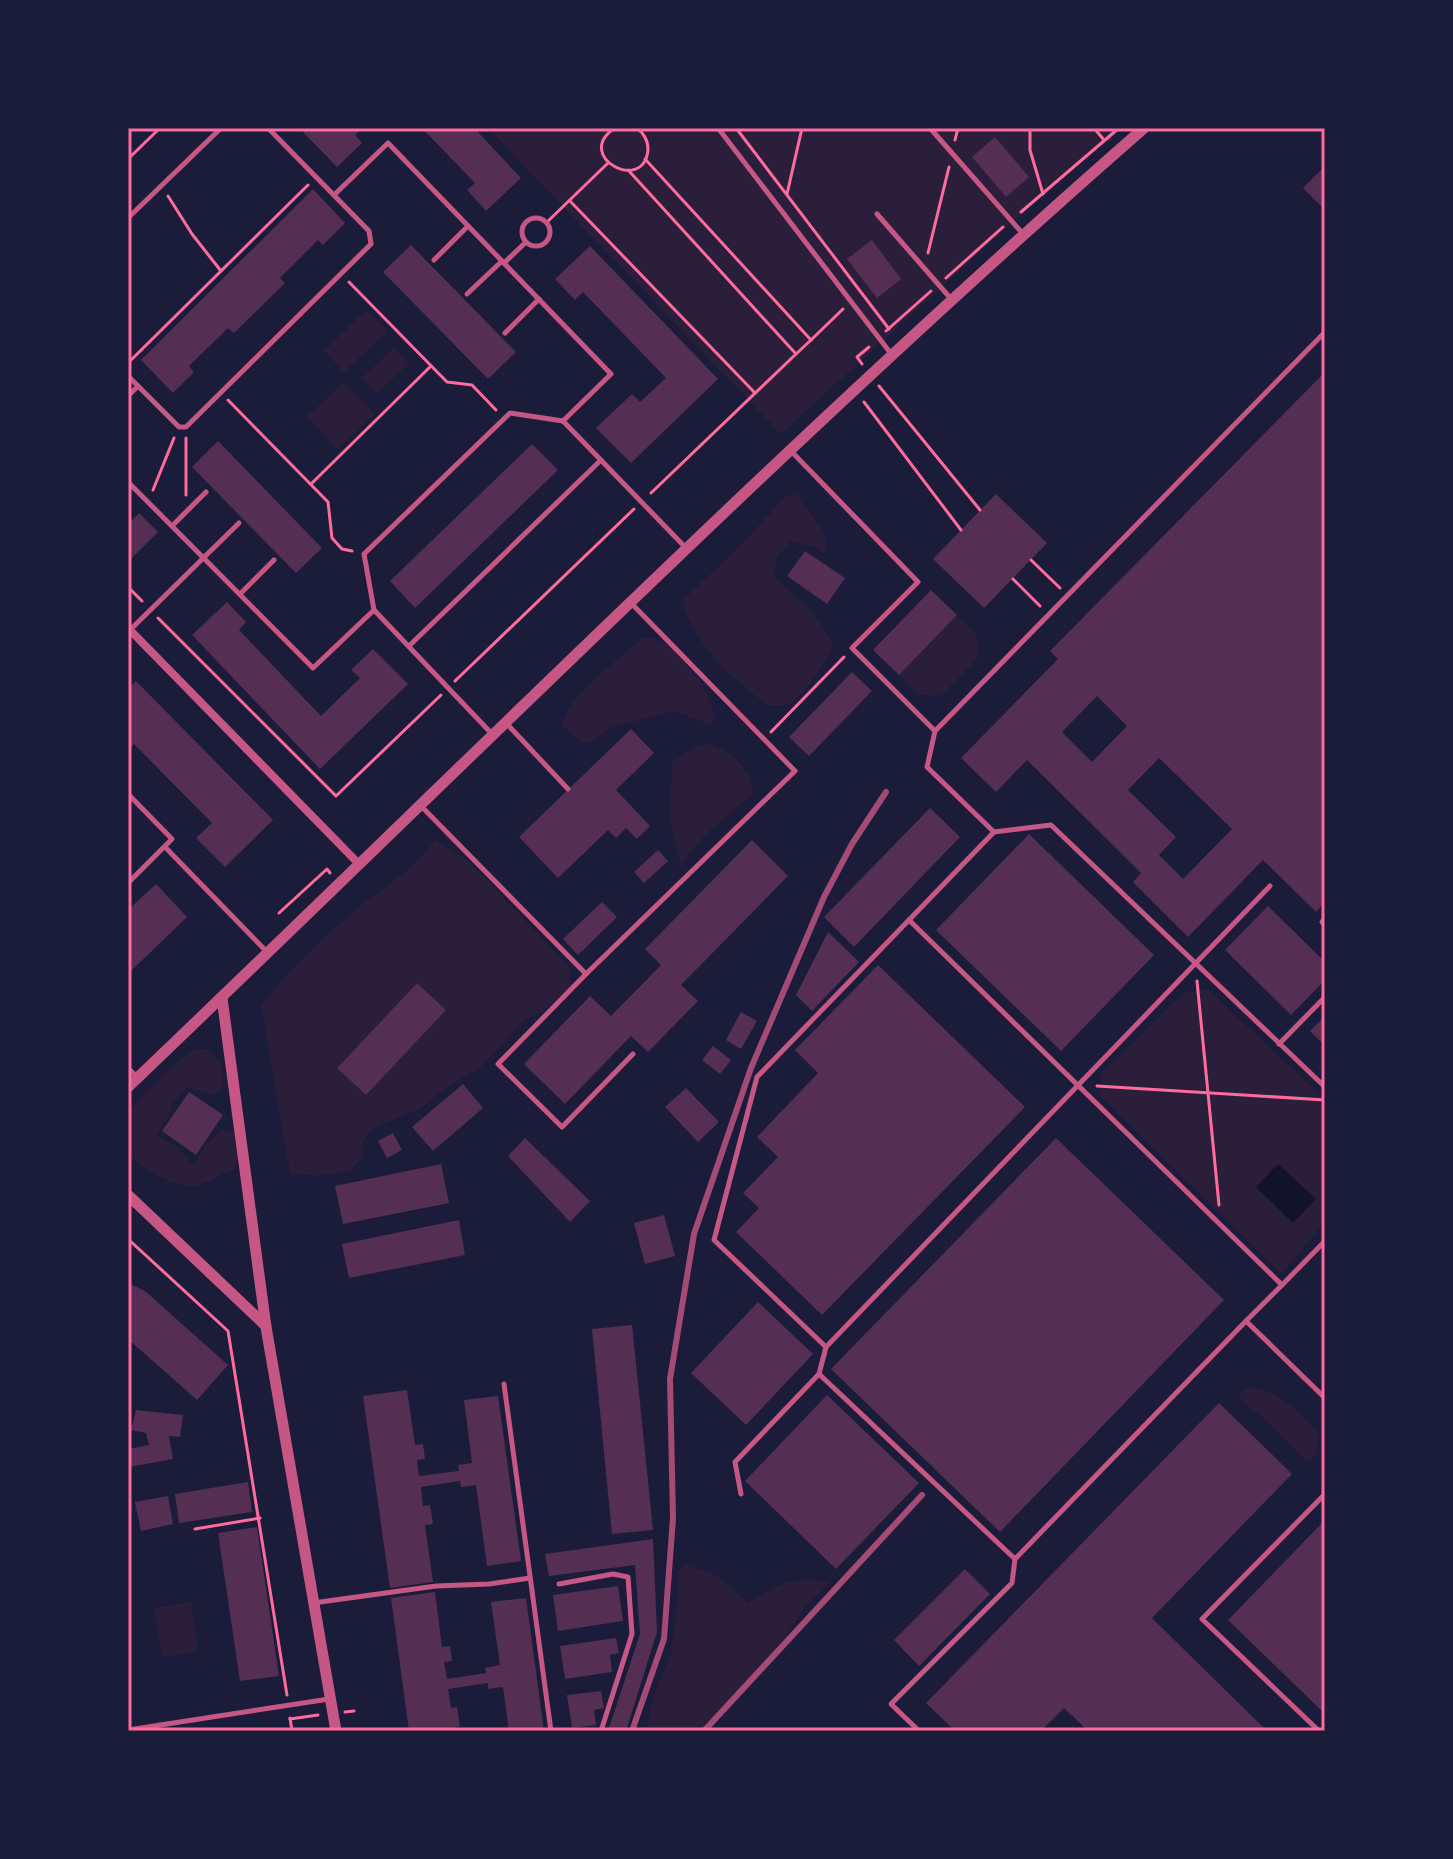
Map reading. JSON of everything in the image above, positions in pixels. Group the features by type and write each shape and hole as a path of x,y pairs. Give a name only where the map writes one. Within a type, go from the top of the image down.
{"street":[{"path":"128,1087 789,449 1023,234 1144,128"},
{"path":"129,629 359,864"},
{"path":"222,998 266,1327 336,1731"},
{"path":"128,1195 266,1327"}],"lane":[{"path":"128,218 221,128"},
{"path":"128,376 182,427 371,244 369,231 268,128"},
{"path":"718,128 892,355"},
{"path":"930,128 1023,234"},
{"path":"334,195 388,143 611,374 563,421"},
{"path":"877,214 952,300"},
{"path":"535,218 546,223 549,234 543,244 526,242 522,236 524,225 535,218"},
{"path":"434,260 468,226"},
{"path":"467,294 526,242"},
{"path":"505,333 539,299"},
{"path":"994,832 927,767 935,731 1325,332"},
{"path":"128,396 138,386"},
{"path":"493,735 374,610 364,554 504,418 510,413 563,421 686,548"},
{"path":"789,449 918,582 852,648 935,731"},
{"path":"409,646 601,460"},
{"path":"128,482 313,668 374,610"},
{"path":"172,526 206,492"},
{"path":"129,629 239,523"},
{"path":"240,594 274,560"},
{"path":"630,603 795,771 498,1064 562,1127 633,1054"},
{"path":"506,723 568,789"},
{"path":"128,794 172,839 128,883"},
{"path":"420,805 586,974"},
{"path":"826,1347 714,1240 757,1077 994,832 1051,825 1325,1087"},
{"path":"165,847 268,953"},
{"path":"741,1494 735,1462 819,1374 826,1347 1270,886"},
{"path":"1325,918 1322,922 1325,925"},
{"path":"909,920 1282,1285"},
{"path":"1279,1044 1325,997"},
{"path":"128,1068 138,1078"},
{"path":"919,1731 891,1704 1012,1583 1015,1559 1325,1241"},
{"path":"1246,1321 1325,1398"},
{"path":"819,1374 1015,1559"},
{"path":"504,1384 551,1731"},
{"path":"1319,1731 1202,1619 1325,1494"},
{"path":"559,1584 613,1574 628,1577 632,1634 601,1731"},
{"path":"312,1603 436,1586 489,1584 530,1578"},
{"path":"128,1729 330,1699"}],"path":[{"path":"128,159 160,128"},
{"path":"615,128 607,130 603,153 608,163 617,170 629,171 639,167 645,159 647,141 640,129"},
{"path":"736,128 889,329"},
{"path":"787,194 802,128"},
{"path":"924,269 958,128"},
{"path":"1030,128 1030,150 1043,194"},
{"path":"1094,128 1104,140"},
{"path":"980,510 857,357 1119,128"},
{"path":"645,159 811,340"},
{"path":"546,223 608,163"},
{"path":"629,171 796,354 852,301"},
{"path":"128,363 316,177"},
{"path":"161,186 221,271"},
{"path":"570,201 755,393"},
{"path":"341,274 447,382 472,385 504,418"},
{"path":"311,484 431,366"},
{"path":"854,389 961,530"},
{"path":"221,392 328,502 332,538 342,549 364,554"},
{"path":"148,502 182,427"},
{"path":"182,427 186,511"},
{"path":"1031,560 1068,595"},
{"path":"1013,579 1049,614"},
{"path":"764,739 852,648"},
{"path":"1195,964 1220,1225"},
{"path":"1077,1085 1325,1100"},
{"path":"128,1239 228,1331 292,1731"},
{"path":"195,1529 260,1518"}],"shaded area":[{"path":"488,128 1116,128 781,434"},
{"path":"366,310 387,331 344,372 324,351"},
{"path":"394,347 409,363 377,394 362,378"},
{"path":"343,382 375,414 338,450 307,417"},
{"path":"796,494 825,533 825,554 815,547 791,541 777,557 775,577 816,617 833,646 814,678 795,700 788,704 768,705 718,662 698,636 682,606 686,597 739,547 786,496"},
{"path":"957,615 976,634 978,658 941,696 920,695 899,675"},
{"path":"649,637 668,644 702,683 716,717 711,725 675,711 609,728 594,741 585,744 562,726 573,703 640,640"},
{"path":"708,744 739,762 749,776 753,793 704,837 681,868 670,820 672,762 698,745"},
{"path":"435,840 470,862 568,966 571,986 542,1012 523,1021 481,1067 446,1087 423,1107 372,1129 362,1146 364,1156 350,1171 319,1176 290,1173 261,1006 322,940 401,875","holes":["417,983 446,1010 365,1095 337,1067"]},
{"path":"1207,989 1325,1099 1325,1221 1282,1274 1099,1095 1101,1073 1185,992"},
{"path":"195,1049 209,1049 221,1065 224,1086 212,1095 188,1087 172,1103 170,1114 156,1136 176,1146 191,1163 195,1163 206,1144 223,1130 234,1133 241,1152 234,1170 203,1184 190,1186 161,1177 128,1156 128,1111 175,1064"},
{"path":"1278,1164 1316,1199 1293,1223 1256,1187"},
{"path":"1251,1387 1280,1398 1319,1434 1316,1456 1309,1461 1305,1459 1263,1417 1240,1400 1241,1391"},
{"path":"687,1565 718,1576 748,1603 787,1583 805,1580 831,1582 805,1607 776,1650 704,1731 646,1731 654,1695 671,1654 679,1589 678,1570"},
{"path":"191,1602 198,1652 162,1657 154,1608"}],"building":[{"path":"307,128 362,128 355,135 362,143 337,167 303,132"},
{"path":"422,128 474,128 521,178 486,211 467,190 475,183"},
{"path":"995,137 1029,177 1006,197 972,157"},
{"path":"1325,166 1325,210 1303,188"},
{"path":"313,189 345,223 323,245 318,240 280,278 285,283 234,333 228,328 189,366 194,372 173,393 141,360"},
{"path":"872,240 901,279 877,298 847,259"},
{"path":"411,245 516,352 488,379 383,272"},
{"path":"590,246 718,379 631,463 596,428 632,394 640,402 666,378 583,292 575,300 555,279"},
{"path":"1325,372 1325,902 1316,912 1263,860 1188,937 1133,882 1141,873 1027,760 996,792 961,758 1058,659 1050,651","holes":["1097,696 1127,726 1092,762 1062,732","1159,758 1232,829 1183,879 1159,855 1176,837 1128,790"]},
{"path":"218,441 322,548 296,573 192,467"},
{"path":"532,444 558,470 415,608 390,581"},
{"path":"996,494 1047,543 984,608 933,559"},
{"path":"139,513 158,532 128,562 128,517 132,520"},
{"path":"805,551 845,578 827,604 787,576"},
{"path":"931,590 957,615 899,675 873,650"},
{"path":"227,602 246,622 239,630 321,716 360,678 351,670 373,649 408,684 320,769 192,635"},
{"path":"852,672 872,691 809,756 789,737"},
{"path":"136,681 273,820 225,867 196,838 212,823 134,744 128,751 128,689"},
{"path":"631,729 654,753 616,790 650,826 637,839 626,828 616,838 608,830 558,878 519,837"},
{"path":"930,808 960,837 854,947 824,917"},
{"path":"1029,834 1154,955 1061,1051 936,930"},
{"path":"752,840 788,876 681,985 698,1001 648,1052 631,1036 565,1104 524,1064 590,996 611,1016 661,965 645,949"},
{"path":"658,850 668,861 644,883 634,872"},
{"path":"156,884 187,917 128,974 128,910"},
{"path":"602,902 617,917 578,955 563,939"},
{"path":"1268,906 1325,962 1325,980 1291,1015 1225,950"},
{"path":"828,932 859,962 812,1011 796,995"},
{"path":"878,965 1025,1107 822,1315 736,1232 759,1208 743,1193 778,1157 757,1137 818,1073 795,1050"},
{"path":"417,983 446,1010 366,1095 337,1068"},
{"path":"741,1012 757,1021 741,1049 726,1040"},
{"path":"1325,1016 1325,1046 1310,1031"},
{"path":"713,1046 731,1060 720,1074 702,1060"},
{"path":"463,1084 483,1108 433,1151 412,1127"},
{"path":"686,1088 719,1122 698,1142 665,1107"},
{"path":"189,1092 223,1115 196,1155 162,1131"},
{"path":"393,1133 402,1150 387,1158 378,1141"},
{"path":"525,1138 590,1201 570,1222 508,1156"},
{"path":"1056,1138 1224,1300 1000,1532 831,1369"},
{"path":"441,1164 449,1203 343,1224 335,1186"},
{"path":"664,1215 675,1256 645,1264 634,1223"},
{"path":"459,1220 465,1255 349,1278 342,1244"},
{"path":"128,1283 145,1291 228,1365 197,1400 128,1339"},
{"path":"758,1302 813,1354 746,1425 691,1373"},
{"path":"632,1325 653,1530 612,1534 592,1329"},
{"path":"407,1390 415,1445 423,1444 425,1459 417,1460 419,1476 459,1471 458,1465 472,1463 464,1400 498,1396 521,1561 487,1566 476,1485 461,1487 460,1481 421,1487 423,1506 430,1505 433,1524 425,1525 433,1582 390,1588 363,1396"},
{"path":"827,1395 919,1483 836,1569 745,1481"},
{"path":"1219,1403 1292,1474 1152,1618 1267,1731 1088,1731 1064,1708 1041,1731 955,1731 926,1703"},
{"path":"136,1410 183,1415 180,1437 169,1436 173,1459 129,1467 128,1449 149,1445 146,1433 131,1430"},
{"path":"248,1482 252,1512 179,1523 175,1494"},
{"path":"168,1496 173,1524 141,1531 135,1502"},
{"path":"1325,1520 1325,1714 1228,1620"},
{"path":"257,1527 279,1676 240,1681 218,1533"},
{"path":"653,1539 657,1632 626,1731 608,1731 640,1634 635,1565 549,1576 545,1554"},
{"path":"965,1569 990,1594 919,1666 894,1640"},
{"path":"618,1586 623,1621 558,1631 553,1595"},
{"path":"435,1592 442,1647 450,1646 452,1661 444,1662 447,1679 486,1673 485,1668 500,1665 491,1602 526,1598 544,1731 509,1731 503,1687 488,1689 488,1683 448,1689 451,1708 457,1707 460,1726 453,1728 453,1731 409,1731 391,1598"},
{"path":"616,1638 619,1653 610,1655 612,1672 565,1679 560,1646"},
{"path":"601,1691 604,1708 594,1710 596,1725 572,1728 567,1695"}],"railway":[{"path":"632,1731 664,1639 673,1518 670,1379 694,1234 751,1068 824,897 852,844 886,792"},
{"path":"704,1731 922,1495"}]}
